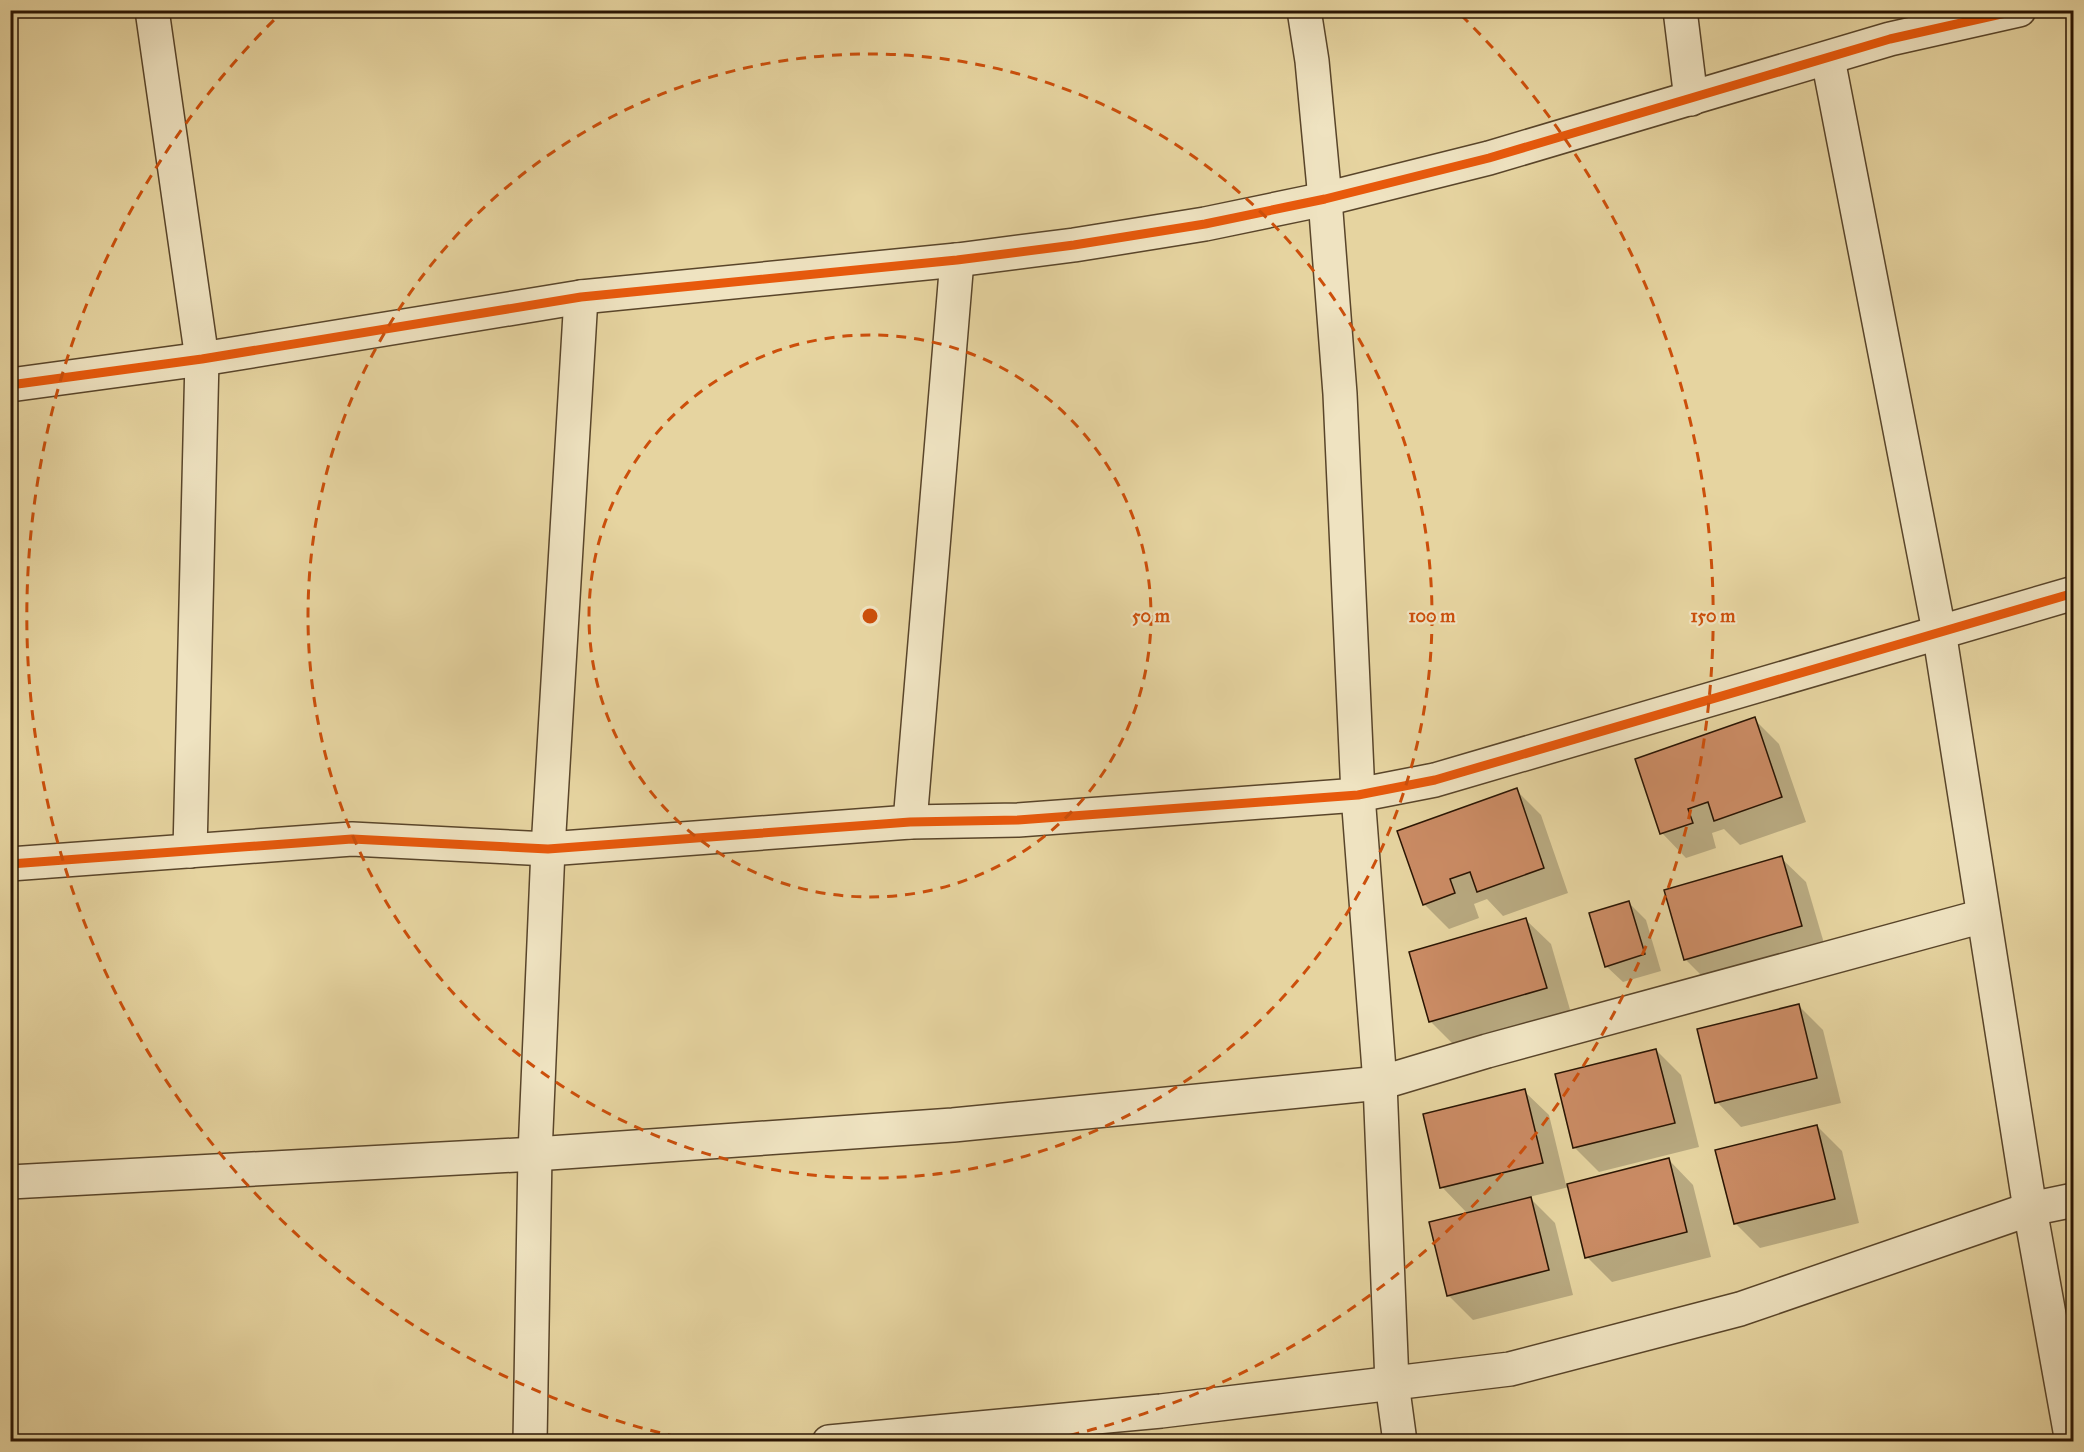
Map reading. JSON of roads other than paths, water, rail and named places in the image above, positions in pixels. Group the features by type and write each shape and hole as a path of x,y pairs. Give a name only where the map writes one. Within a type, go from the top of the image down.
{"street":[{"path":"152,10 202,359 190,851"},
{"path":"1304,10 1312,61 1325,199 1340,394 1358,795 1380,1083 1392,1383 1400,1442"},
{"path":"1680,10 1691,99"},
{"path":"10,385 202,359 581,297 957,260 1074,245 1204,224 1325,199 1489,158 1890,39 2019,10"},
{"path":"1828,59 1939,631 2030,1209 2072,1442"},
{"path":"910,822 957,260"},
{"path":"530,1442 535,1154 548,849 581,297"},
{"path":"10,864 351,839 548,849 910,822 1018,820 1358,795 1435,780 2073,593"},
{"path":"10,1182 535,1154 952,1125 1380,1083 1487,1050 1983,916"},
{"path":"829,1442 1161,1411 1510,1369 1740,1309 2030,1209 2073,1200"}]}
